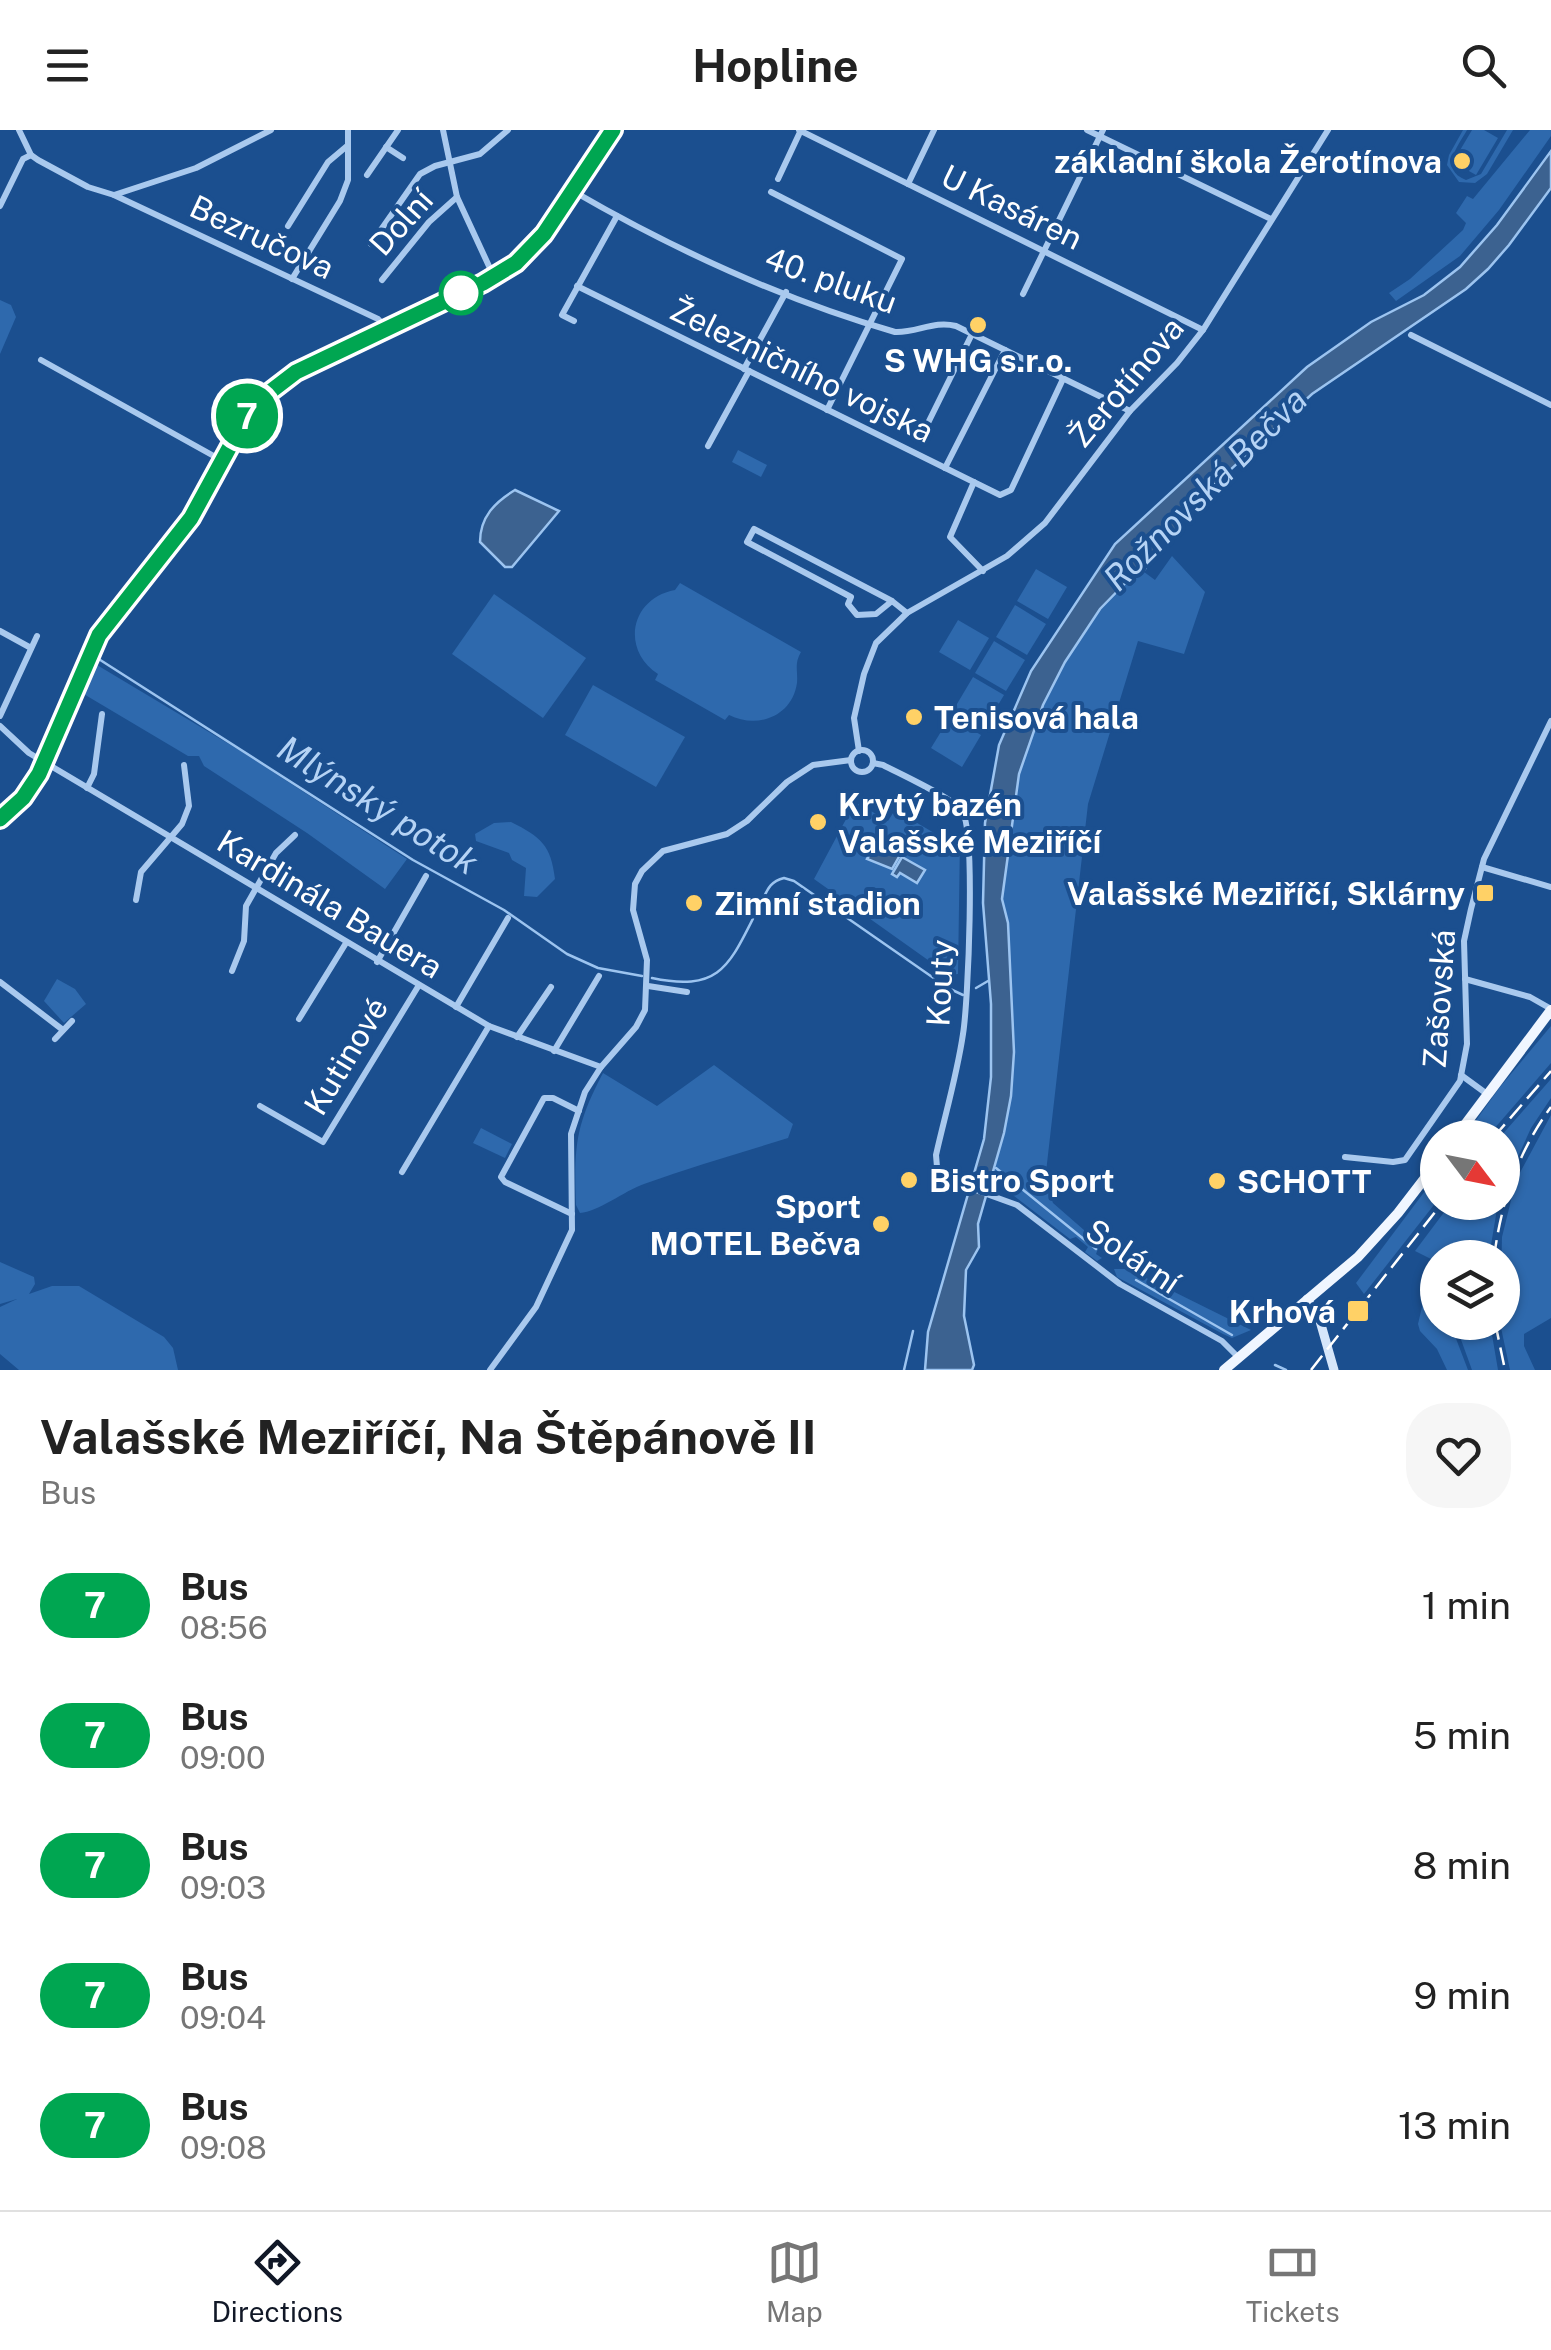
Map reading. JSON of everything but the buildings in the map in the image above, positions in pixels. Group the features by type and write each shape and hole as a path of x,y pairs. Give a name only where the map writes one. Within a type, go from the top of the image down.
{"main road":[{"path":"1469,1120 1551,1010"},
{"path":"1224,1370 1363,1252 1420,1183"}],"street":[{"path":"0,206 23,159 30,155 20,130"},
{"path":"292,279 340,202 348,180 348,130"},
{"path":"367,175 398,130"},
{"path":"443,130 457,197 494,277"},
{"path":"371,244 420,174 480,154 508,130"},
{"path":"0,819 30,789 99,635 180,534 248,416 274,386 494,277 532,248 612,130"},
{"path":"778,179 800,130"},
{"name":"U Kasáren","path":"800,130 1203,330"},
{"path":"908,184 934,130"},
{"path":"1087,130 1102,133 1271,219"},
{"name":"Žerotínova","path":"859,751 854,718 876,643 908,613 983,571 1035,534 1130,411 1203,330 1328,130"},
{"path":"114,195 196,168 266,131"},
{"path":"1024,294 1102,133"},
{"path":"288,226 328,162 348,145"},
{"path":"386,146 403,158"},
{"name":"Bezručova","path":"30,155 88,187 114,195 378,319 387,329"},
{"name":"40. pluku","path":"573,190 617,216 869,325 901,333 944,323 1130,411"},
{"path":"771,192 902,259 827,410"},
{"name":"Dolní","path":"382,280 428,222 457,197"},
{"path":"574,322 562,316 617,216"},
{"name":"Železničního vojska","path":"577,286 1006,495 1064,379"},
{"path":"708,446 786,292"},
{"path":"927,424 972,334"},
{"path":"1411,335 1551,405"},
{"path":"945,468 1005,350"},
{"path":"40,360 222,460"},
{"path":"974,482 950,537 983,571"},
{"path":"851,597 748,542 754,529 892,600 908,613"},
{"path":"862,586 848,604 852,612 862,617 885,609 892,600"},
{"path":"0,631 32,648"},
{"path":"0,716 37,636"},
{"path":"87,788 94,774 102,714"},
{"name":"Zašovská","path":"1345,1157 1393,1162 1408,1158 1457,1088 1467,1044 1464,940 1482,867 1551,721"},
{"name":"Kardinála Bauera","path":"0,726 20,747 44,762 418,986 489,1026 601,1067"},
{"path":"852,760 859,751"},
{"name":"Kouty","path":"859,751 867,752 872,762"},
{"name":"Kouty","path":"490,1370 536,1307 572,1230 572,1134 590,1082 641,1019 648,986 647,960 632,896 642,871 651,860 677,846 727,834 813,765 852,760 854,768 861,772 868,770 872,762"},
{"name":"Kouty","path":"872,762 883,764 945,799 965,816 969,872 967,1003 935,1160 942,1175 961,1186"},
{"path":"136,900 141,872 172,839 189,806 184,765"},
{"path":"232,971 244,941 246,906 276,854 295,835"},
{"path":"1482,867 1551,887"},
{"path":"377,962 426,876"},
{"path":"456,1007 508,918"},
{"path":"299,1018 346,943"},
{"path":"554,1051 599,976"},
{"path":"1465,979 1530,997 1551,1010"},
{"path":"0,982 63,1030"},
{"name":"Kutinové","path":"260,1106 323,1142 418,986"},
{"path":"648,986 687,992"},
{"path":"517,1037 551,988"},
{"path":"55,1039 72,1021"},
{"path":"402,1172 489,1026"},
{"path":"1462,1075 1488,1094"},
{"path":"572,1214 501,1177 544,1098 579,1110"},
{"name":"Solární","path":"961,1186 1026,1211 1120,1284 1222,1341 1238,1356"},
{"path":"1308,1299 1317,1314 1334,1370"}],"shaded area":[{"path":"1463,130 1467,130 1452,164 1453,170 1466,180 1481,174 1507,130 1513,130 1487,174 1475,183 1459,182 1447,165"},
{"path":"1472,130 1484,130 1498,138 1476,175 1453,162"},
{"path":"1530,130 1551,130 1551,136 1499,210 1460,256 1396,301 1389,293 1463,230 1466,223 1456,213 1467,196 1473,199"},
{"path":"0,300 11,305 16,317 0,354"},
{"path":"738,450 767,465 761,477 732,462"},
{"path":"1172,556 1205,592 1184,654 1138,641 1088,804 1045,1181 1053,1203 1100,1244 1096,1254 1102,1258 1097,1261 1085,1252 1088,1247 1076,1237 1070,1239 992,1179 1004,1133 1014,1052 1008,923 1002,899 1019,774 1044,703 1100,609 1140,569 1155,580"},
{"path":"1036,569 1067,587 1048,619 1017,601"},
{"path":"680,583 801,652 794,695 781,712 762,720 729,715 725,720 655,680 658,674 638,651 636,626 648,603 675,590"},
{"path":"494,594 586,658 543,718 452,654"},
{"path":"1015,605 1046,624 1027,655 996,637"},
{"path":"958,620 989,638 970,670 939,652"},
{"path":"994,641 1025,660 1006,691 975,673"},
{"path":"97,665 239,750 407,859 385,889 204,766 199,756 188,756 82,693"},
{"path":"973,677 1004,695 985,727 954,709"},
{"path":"593,685 685,737 656,787 565,735"},
{"path":"950,717 981,735 962,767 931,748"},
{"path":"859,804 888,821 895,810 953,844 960,838 958,974 949,975 814,879 852,808"},
{"path":"511,822 543,843 551,858 555,879 537,897 524,896 526,868 512,860 509,853 476,841 475,834 494,823"},
{"path":"57,979 75,989 86,1004 64,1023 44,1001"},
{"path":"1551,1026 1551,1063 1502,1120 1476,1120"},
{"path":"714,1065 793,1124 788,1138 644,1184 580,1213 575,1185 578,1137 603,1073 657,1106"},
{"path":"1551,1079 1551,1098 1520,1152 1520,1120 1515,1120"},
{"path":"1551,1115 1551,1318 1524,1334 1524,1346 1535,1370 1510,1370 1504,1340 1520,1340 1520,1240 1502,1240 1506,1220 1520,1220 1520,1173"},
{"path":"481,1128 512,1144 505,1158 473,1143"},
{"path":"1420,1198 1422,1220 1364,1294 1356,1283"},
{"path":"1438,1220 1495,1220 1492,1240 1423,1240"},
{"path":"0,1262 34,1277 29,1294 52,1286 79,1286 164,1337 173,1348 178,1370 19,1370 0,1354 0,1307 17,1299 0,1304"},
{"path":"1114,1269 1128,1269 1251,1330 1232,1338 1223,1334 1117,1277"},
{"path":"1428,1340 1457,1340 1468,1370 1447,1370"},
{"path":"1461,1340 1493,1340 1498,1370 1472,1370"}],"water":[{"name":"Rožnovská Bečva","path":"1551,151 1551,188 1488,269 1466,289 1312,394 1201,497 1144,570 1139,569 1100,609 1065,662 1043,705 1019,774 1002,899 1008,923 1014,1052 1004,1133 978,1224 979,1247 966,1270 964,1316 974,1365 972,1370 925,1370 928,1332 984,1139 991,1077 991,1004 983,903 985,823 999,745 1031,671 1115,544 1307,367 1371,322 1424,295 1460,267 1497,225"},
{"path":"515,490 559,511 512,567 505,567 480,542 481,533 490,511"},
{"path":"882,834 904,848 892,869 867,859"},
{"path":"902,857 925,870 917,883 900,873 897,877 892,874"}],"waterway":[{"name":"Mlýnský potok","path":"94,656 413,860 504,910 567,954 598,968 642,976"},
{"name":"Mlýnský potok","path":"652,978 695,981 722,968 741,943 769,888 784,878 963,995"},
{"name":"Mlýnský potok","path":"976,988 988,981"},
{"path":"996,1168 1096,1249"},
{"path":"1136,1280 1232,1335"},
{"path":"904,1370 913,1331"},
{"path":"1275,1365 1286,1370"}],"railway":[{"path":"1509,1120 1551,1071"},
{"path":"1497,1240 1513,1178 1551,1107"},
{"path":"1311,1370 1429,1220"},
{"path":"1499,1340 1505,1370"}],"bus line":[{"name":"7","path":"0,819 23,798 39,774 99,635 191,518 240,428 262,398 296,372 483,283 516,263 544,234 613,130"}],"place":[{"name":"základní škola Žerotínova","path":"1462,161"},
{"name":"S WHG s.r.o.","path":"978,325"},
{"name":"Tenisová hala","path":"914,717"},
{"name":"Krytý bazén Valašské Meziříčí","path":"818,822"},
{"name":"Valašské Meziříčí, Sklárny","path":"1485,893"},
{"name":"Zimní stadion","path":"694,903"},
{"name":"Bistro Sport","path":"909,1180"},
{"name":"SCHOTT","path":"1217,1181"},
{"name":"Sport MOTEL Bečva","path":"881,1224"},
{"name":"Krhová","path":"1358,1311"}]}
